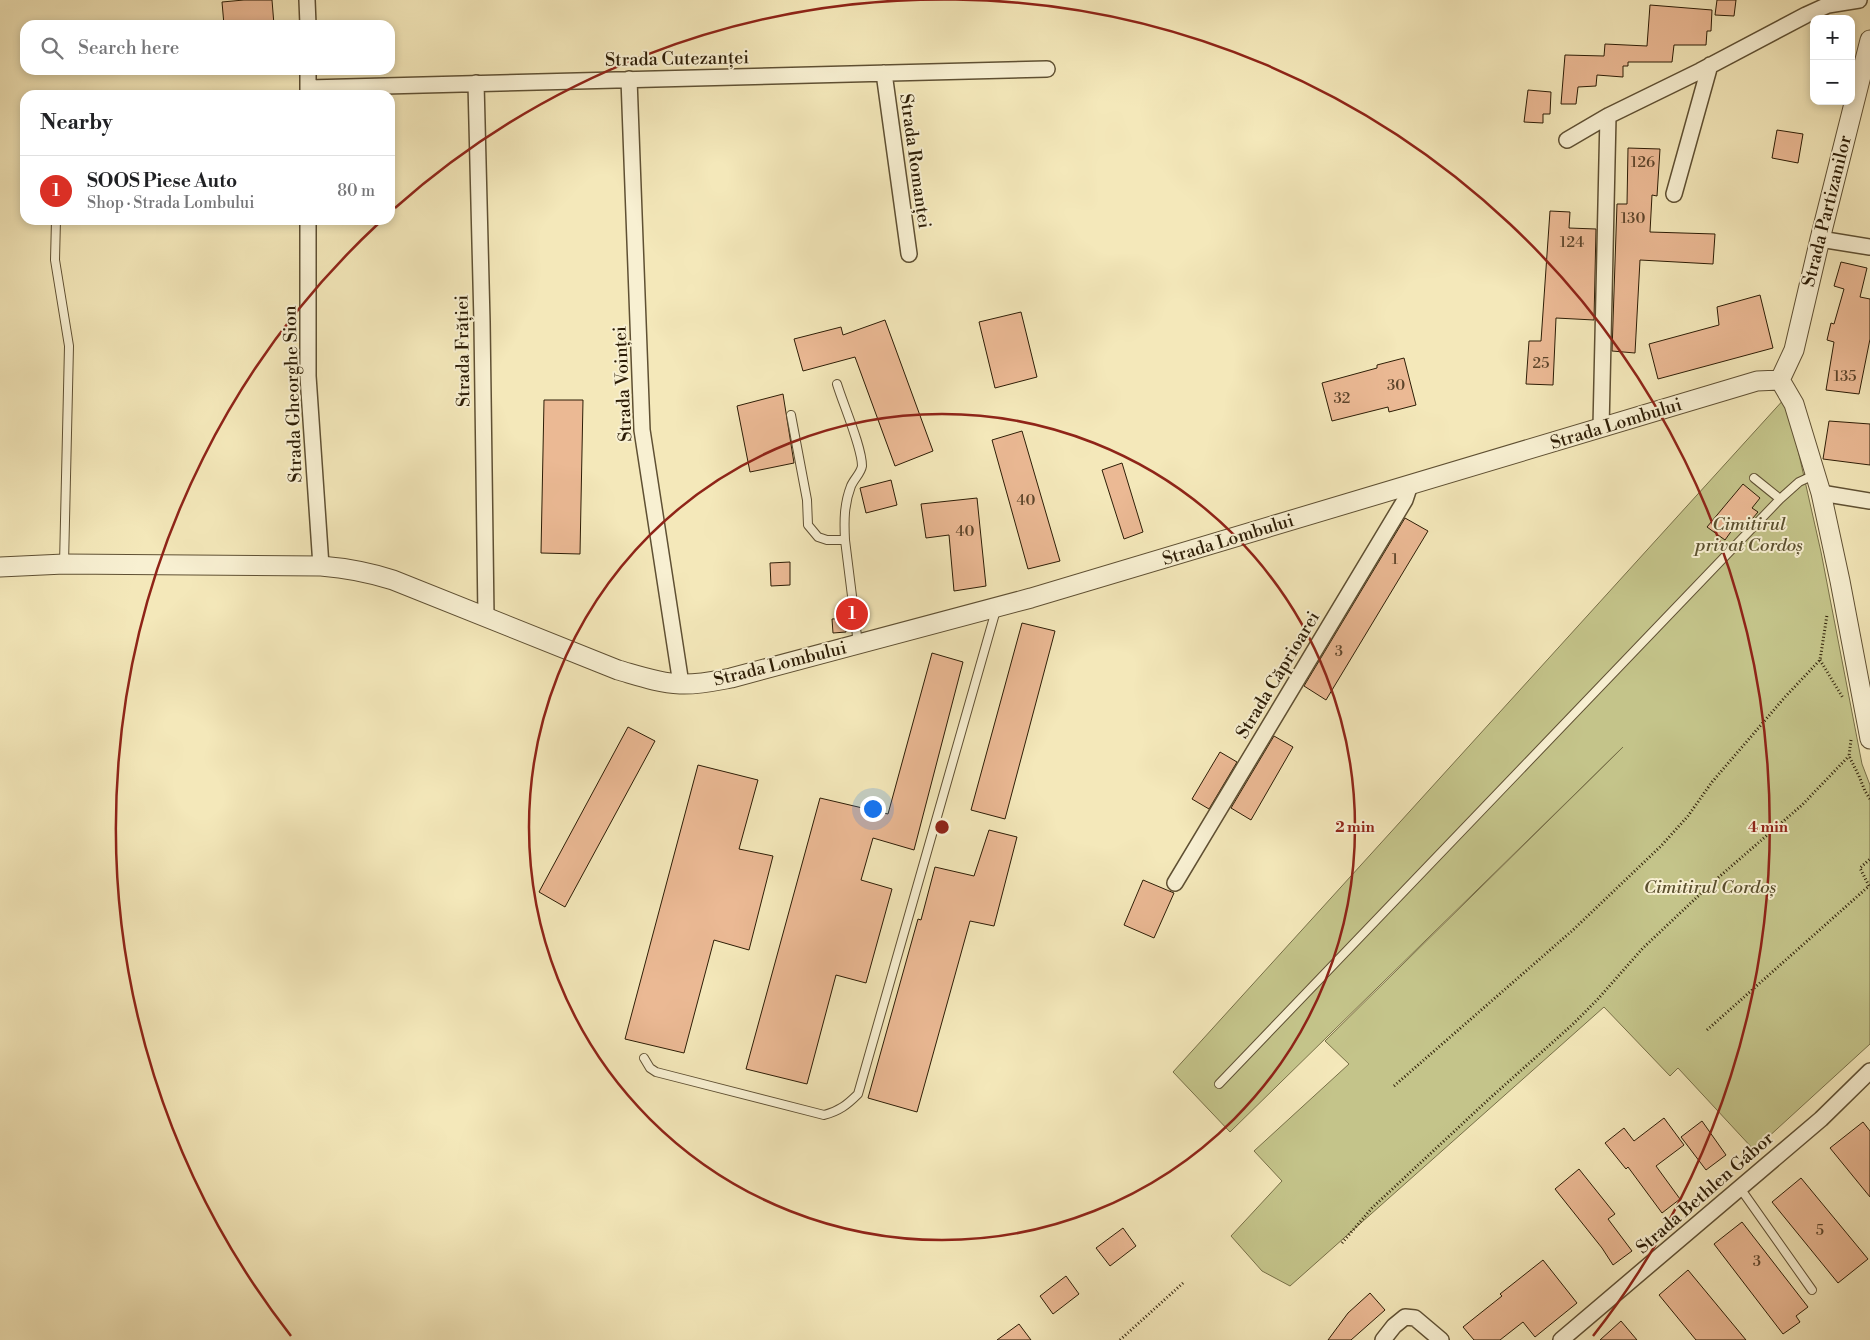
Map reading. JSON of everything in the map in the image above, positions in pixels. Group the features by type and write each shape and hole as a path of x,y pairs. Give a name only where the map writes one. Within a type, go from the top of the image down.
{"street":[{"path":"307,0 308,20"},
{"path":"1567,140 1608,116 1806,15 1828,5 1859,0"},
{"name":"Strada Partizanilor","path":"1780,380 1794,350 1870,40"},
{"path":"1674,194 1710,65"},
{"name":"Strada Cutezanței","path":"329,90 476,83 1047,69"},
{"name":"Strada Romanței","path":"884,73 909,254"},
{"path":"308,75 308,90"},
{"name":"Strada Voinței","path":"629,79 642,430 681,684"},
{"name":"Strada Frăției","path":"476,83 482,322 486,618"},
{"path":"1601,428 1608,116"},
{"name":"Strada Gheorghe Sion","path":"308,225 308,376 321,566"},
{"path":"1820,239 1870,247"},
{"path":"1780,380 1794,404 1821,493 1840,580 1870,739"},
{"name":"Strada Lombului","path":"0,567 64,564 321,566 366,571 618,670 657,681 681,684 703,683 731,678 996,608 1757,381 1780,380"},
{"name":"Strada Căprioarei","path":"1175,883 1405,500 1410,486"},
{"path":"1821,493 1870,501"},
{"name":"Strada Bethlen Gábor","path":"1561,1340 1821,1118 1870,1071"},
{"path":"1382,1340 1405,1317 1415,1318 1440,1340"}],"lane":[{"path":"56,225 55,260 70,346 64,564"},
{"path":"837,384 860,454 862,468 852,484 846,501 844,521 858,644"},
{"path":"791,415 807,500 808,525 818,537 828,540 845,540"},
{"path":"1219,1084 1780,499 1799,482 1816,474"},
{"path":"1754,478 1780,499"},
{"path":"644,1058 650,1068 656,1072 824,1115 837,1112 848,1105 858,1094 996,608"},
{"path":"1740,1188 1812,1290"}],"path":[{"path":"1394,1086 1573,930 1661,846 1688,816 1712,782 1785,697 1820,660 1828,613"},
{"path":"1820,660 1847,704"},
{"path":"1850,736 1849,756 1860,776 1864,791 1870,799"},
{"path":"1342,1243 1372,1208 1489,1098 1572,1025 1643,948 1712,883 1802,805 1849,756"},
{"path":"1707,1030 1869,886 1860,868 1870,859"},
{"path":"1120,1340 1183,1283"}],"green space":[{"name":"Cimitirul Cordoș","path":"1786,397 1821,552 1862,764 1870,785 1870,1044 1754,1150 1678,1068 1670,1076 1604,1007 1290,1286 1262,1271 1231,1236 1282,1181 1254,1151 1349,1064 1325,1041 1623,747 1230,1132 1173,1072"}],"building":[{"path":"272,0 274,20 224,20 222,2"},
{"path":"1717,0 1736,0 1734,16 1715,15"},
{"path":"1650,5 1712,10 1711,31 1707,31 1706,45 1674,45 1672,62 1628,62 1628,66 1623,66 1623,77 1597,75 1596,86 1578,87 1576,104 1561,104 1565,55 1604,56 1605,44 1647,46"},
{"path":"1528,90 1551,92 1550,114 1543,114 1543,123 1524,122"},
{"path":"1777,130 1803,134 1798,163 1772,158"},
{"path":"1628,148 1660,149 1657,196 1652,195 1650,232 1715,234 1713,264 1640,260 1635,353 1612,351 1617,204 1627,204"},
{"path":"1550,211 1570,212 1569,228 1596,229 1594,320 1556,318 1553,385 1526,384 1529,341 1541,341"},
{"path":"1841,262 1867,268 1860,297 1870,299 1870,339 1859,394 1826,390 1834,342 1827,340 1831,323 1834,324 1844,289 1834,286"},
{"path":"1760,295 1773,348 1658,379 1649,344 1719,325 1717,307"},
{"path":"1021,312 1037,377 995,388 979,322"},
{"path":"885,320 933,451 895,466 855,357 803,371 794,339 841,327 843,335"},
{"path":"1404,358 1416,405 1389,412 1388,407 1332,421 1322,383 1377,368 1377,365"},
{"path":"783,394 794,463 750,472 737,406"},
{"path":"544,400 583,400 580,554 541,553"},
{"path":"1829,421 1870,424 1870,465 1823,459"},
{"path":"1022,431 1060,561 1028,569 992,440"},
{"path":"1122,463 1143,532 1124,539 1102,470"},
{"path":"891,480 897,505 866,513 860,488"},
{"path":"1743,484 1760,498 1752,508 1758,512 1741,532 1735,526 1725,540 1707,527"},
{"path":"977,498 986,586 954,591 949,535 926,538 921,504"},
{"path":"1405,518 1428,531 1326,700 1304,686"},
{"path":"790,562 790,585 771,586 770,563"},
{"path":"845,618 846,632 833,633 832,619"},
{"path":"1022,623 1055,631 1005,819 971,810"},
{"path":"932,653 963,662 914,850 873,838 861,880 892,889 866,983 836,975 807,1084 746,1069 820,798 888,814"},
{"path":"628,727 655,741 565,907 539,892"},
{"path":"1274,736 1293,747 1251,820 1231,808"},
{"path":"1220,752 1237,762 1209,809 1192,799"},
{"path":"698,765 758,780 739,849 773,856 749,950 714,940 684,1053 625,1039"},
{"path":"989,830 1017,837 994,926 970,921 917,1112 868,1098 918,919 921,920 935,867 974,876"},
{"path":"1143,880 1174,893 1154,938 1124,925"},
{"path":"1664,1118 1684,1145 1656,1166 1680,1199 1662,1213 1628,1167 1626,1169 1605,1143 1624,1128 1634,1141"},
{"path":"1702,1121 1726,1155 1706,1170 1681,1137"},
{"path":"1863,1122 1870,1131 1870,1197 1830,1148"},
{"path":"1579,1169 1615,1214 1608,1219 1632,1251 1613,1265 1602,1248 1555,1189"},
{"path":"1801,1178 1868,1259 1838,1283 1772,1202"},
{"path":"1742,1222 1808,1307 1796,1316 1800,1322 1783,1334 1714,1244"},
{"path":"1123,1228 1136,1246 1110,1266 1096,1248"},
{"path":"1543,1260 1577,1303 1535,1337 1523,1322 1500,1340 1474,1340 1463,1327 1502,1296 1500,1294"},
{"path":"1688,1270 1746,1340 1696,1340 1659,1295"},
{"path":"1066,1276 1079,1294 1053,1314 1040,1296"},
{"path":"1370,1293 1385,1310 1351,1340 1328,1340 1348,1313"},
{"path":"1621,1321 1637,1340 1600,1340"},
{"path":"1019,1324 1031,1340 997,1340"}],"place":[{"name":"SOOS Piese Auto","path":"852,614"}],"park label":[{"name":"Cimitirul privat Cordoș","path":"1749,534"}]}
